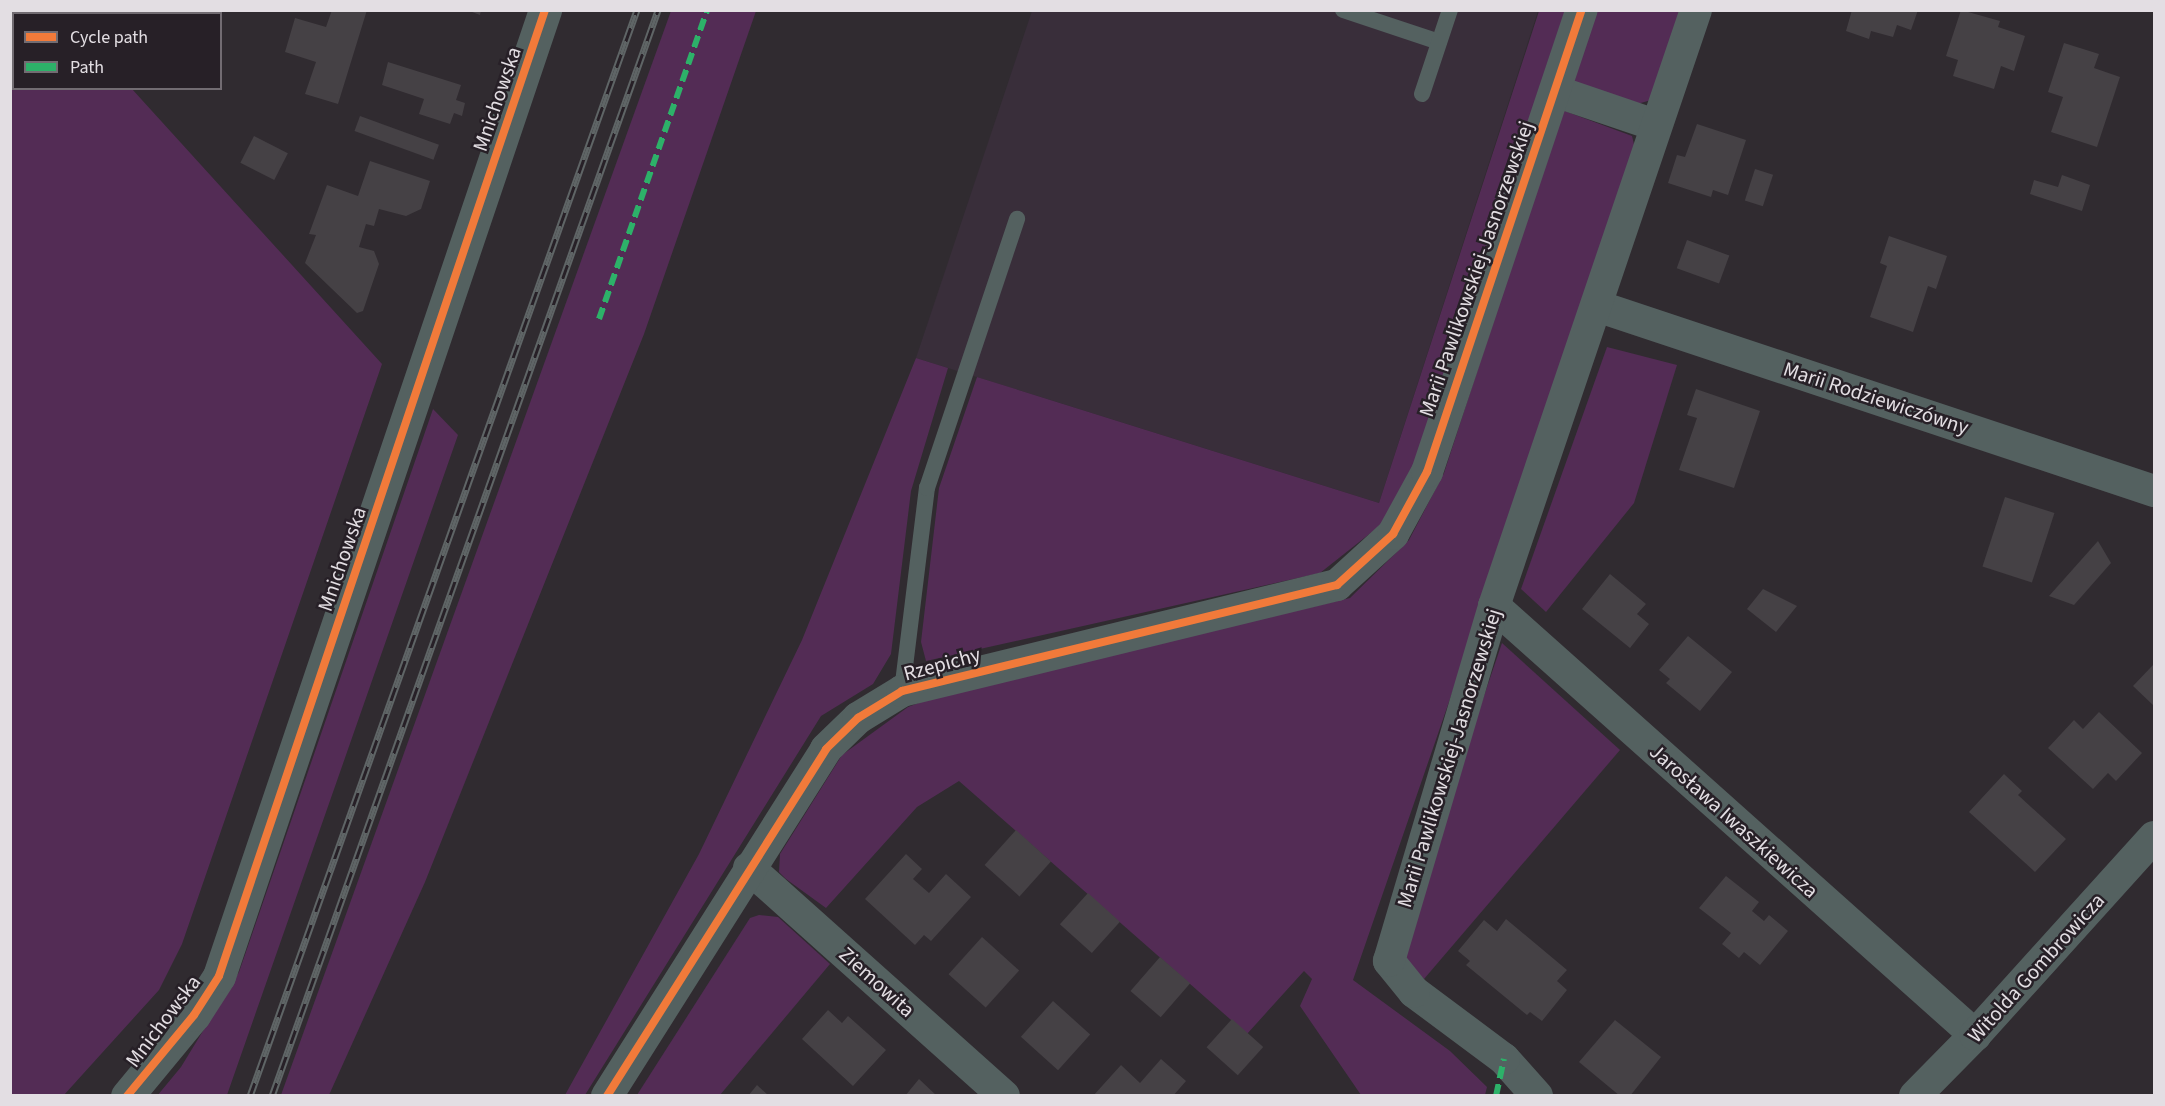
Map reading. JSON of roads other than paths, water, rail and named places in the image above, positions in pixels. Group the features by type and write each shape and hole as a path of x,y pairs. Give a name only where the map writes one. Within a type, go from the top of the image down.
{"street":[{"name":"Mnichowska","path":"127,1095 194,1015 219,976 545,10"},
{"name":"Marii Pawlikowskiej-Jasnorzewskiej","path":"1394,534 1428,471 1582,10"},
{"name":"Marii Pawlikowskiej-Jasnorzewskiej","path":"1537,1095 1504,1059 1414,992 1389,961 1494,606 1597,306 1655,125 1696,10"},
{"path":"1555,91 1655,125"},
{"name":"Marii Rodziewiczówny","path":"1597,306 2154,491"},
{"name":"Rzepichy","path":"607,1095 826,749 858,718 902,691 1337,585 1394,534"},
{"name":"Jarosława Iwaszkiewicza","path":"1494,606 1975,1035"},
{"name":"Witolda Gombrowicza","path":"1915,1095 1975,1035 2154,837"},
{"name":"Ziemowita","path":"749,868 1004,1095"}],"lane":[{"path":"1343,10 1439,42"},
{"path":"1422,94 1449,10"},
{"path":"902,691 927,488 1017,219"}],"railway":[{"path":"250,1096 637,10"},
{"path":"272,1096 658,10"}]}
